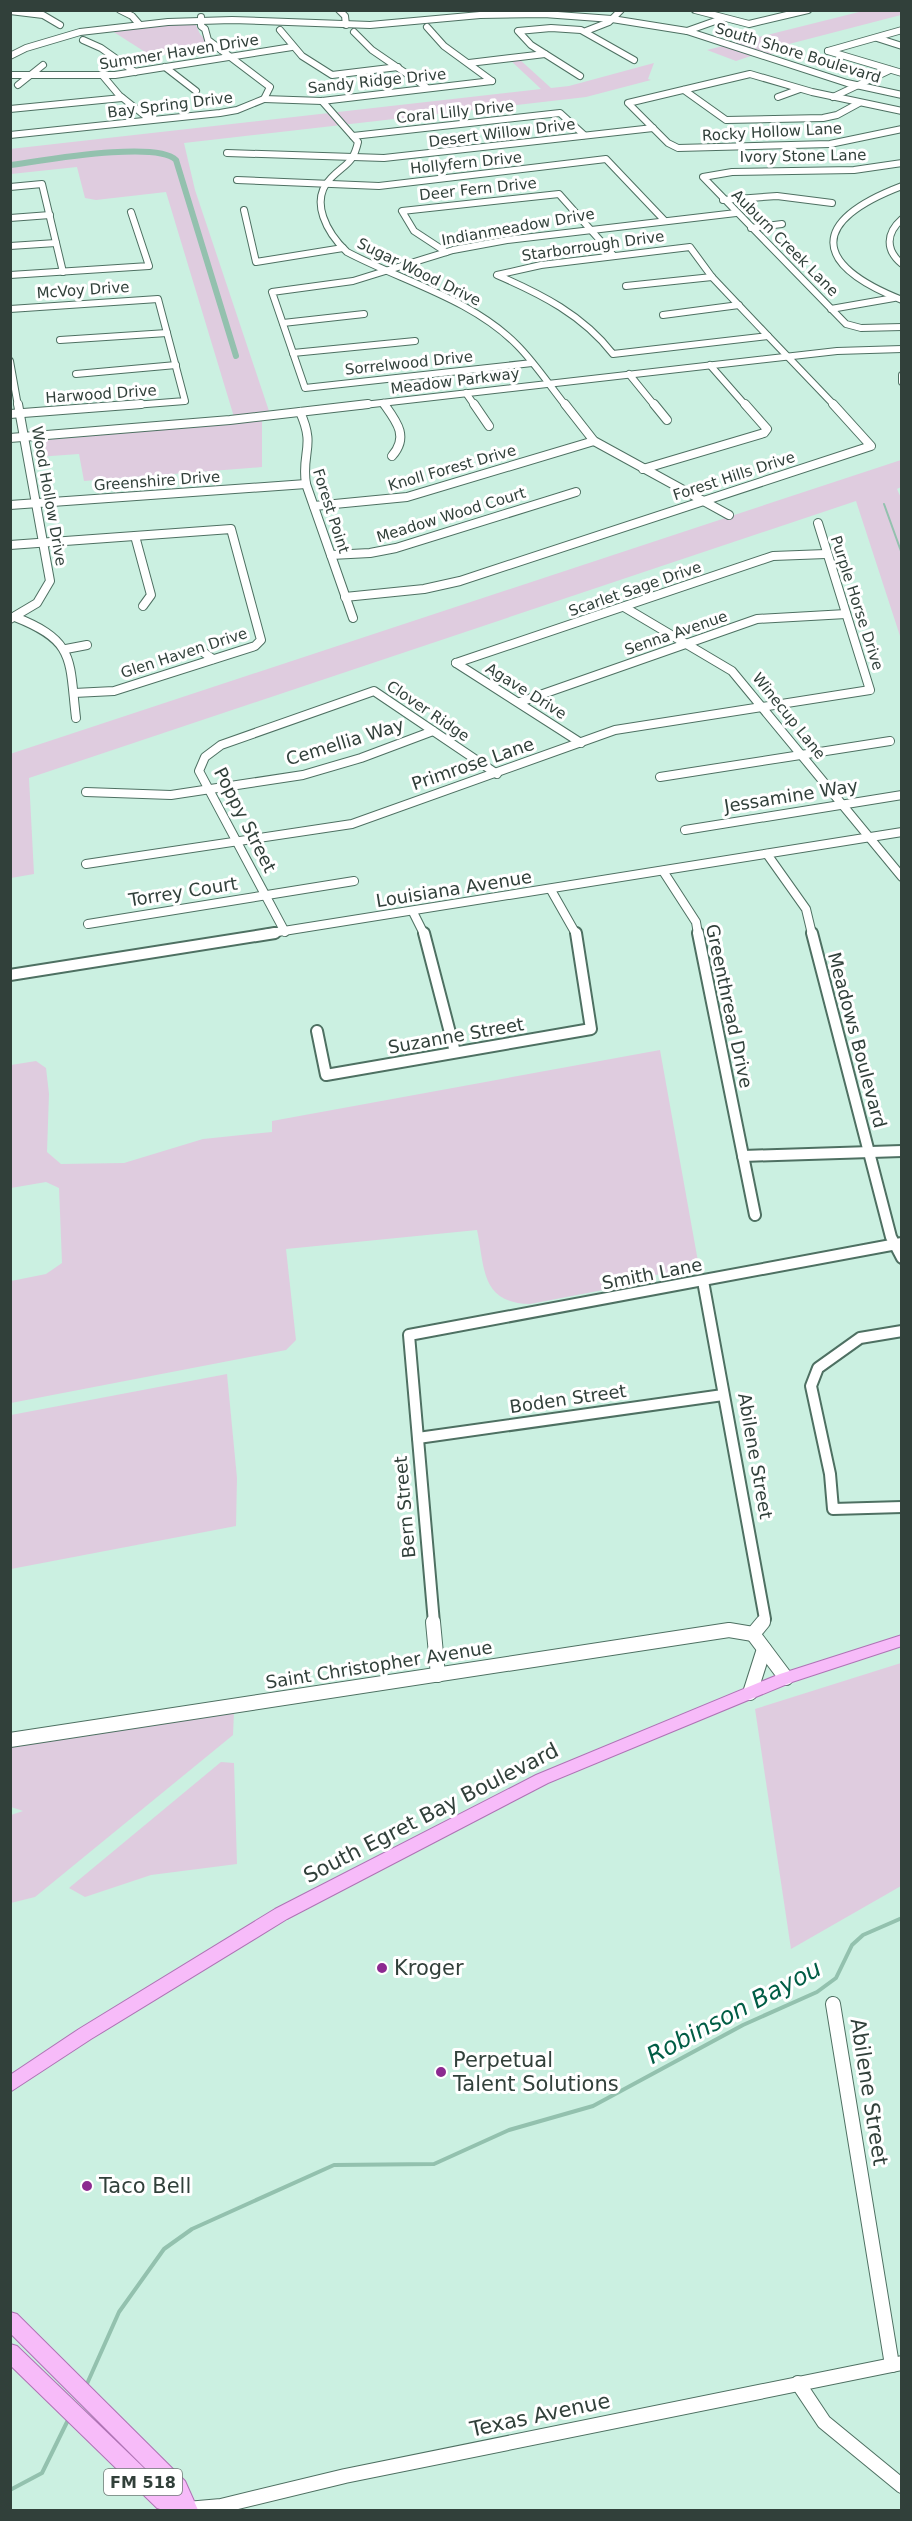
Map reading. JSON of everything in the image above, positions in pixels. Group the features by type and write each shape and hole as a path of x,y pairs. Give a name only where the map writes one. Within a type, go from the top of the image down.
{"main road":[{"name":"South Egret Bay Boulevard","path":"10,2085 85,2034 281,1914 542,1779 786,1678 902,1640"},
{"name":"FM 518","path":"10,2320 178,2487 188,2510"},
{"name":"FM 518","path":"10,2352 164,2502 188,2510"}],"street":[{"name":"South Shore Boulevard","path":"10,56 26,48 64,36 138,22 199,15 210,19 398,23 506,10"},
{"name":"South Shore Boulevard","path":"561,10 616,15 706,32 902,95"},
{"path":"695,10 749,24 808,10"},
{"path":"11,12 43,15 60,25"},
{"path":"123,12 138,22"},
{"path":"123,12 127,24"},
{"path":"337,23 340,12 345,16 346,23"},
{"name":"South Shore Boulevard","path":"459,14 616,15 696,31 847,83"},
{"name":"Bay Spring Drive","path":"10,135 237,110 264,99 270,87 208,40 205,29 201,26 199,15"},
{"path":"586,31 616,15"},
{"path":"681,40 721,18"},
{"path":"205,29 209,26 210,19"},
{"name":"South Shore Boulevard","path":"10,49 75,29 127,24"},
{"path":"427,27 444,46 468,63 546,54"},
{"path":"580,76 519,35 520,30 561,28 586,31 634,60"},
{"path":"280,30 281,36 292,47 332,75 398,67"},
{"path":"902,30 828,51 902,73"},
{"path":"354,32 372,50 426,87"},
{"path":"876,38 902,46"},
{"path":"83,40 101,48 135,72"},
{"name":"Summer Haven Drive","path":"10,73 103,76 292,47"},
{"name":"Sandy Ridge Drive","path":"264,99 322,101 492,81 468,63"},
{"path":"18,85 43,65"},
{"path":"165,67 195,91"},
{"path":"833,97 880,68"},
{"path":"865,82 890,70"},
{"path":"653,128 628,104 630,101 747,74 824,95 902,111"},
{"path":"103,76 122,98 149,119"},
{"name":"South Shore Boulevard","path":"856,82 902,90"},
{"path":"824,95 847,83 856,82"},
{"path":"778,97 800,89"},
{"path":"684,90 726,120 823,118 837,115 859,103"},
{"path":"10,109 122,98"},
{"path":"322,101 358,142 354,159 327,184"},
{"name":"Coral Lilly Drive","path":"353,136 561,113 584,135"},
{"name":"Desert Willow Drive","path":"227,153 354,159 384,158 653,128"},
{"name":"Rocky Hollow Lane","path":"653,128 678,148 830,144 902,129"},
{"path":"278,155 283,145"},
{"name":"Hollyfern Drive","path":"237,180 388,185 606,159 664,220"},
{"name":"Ivory Stone Lane","path":"705,175 750,170 854,170 902,163"},
{"name":"Auburn Creek Lane","path":"705,175 703,179 723,200 831,309 852,327 902,327"},
{"path":"10,187 42,184 63,272"},
{"name":"Sugar Wood Drive","path":"327,184 320,210 334,240 343,248 384,271 450,300 478,316 517,345 594,441 729,515"},
{"path":"898,299 861,281 837,258 832,242 837,224 850,210 869,198 902,186"},
{"name":"Deer Fern Drive","path":"446,252 414,232 405,221 402,211 560,194 589,228"},
{"path":"723,200 777,196 831,203"},
{"path":"244,210 256,262 343,248"},
{"path":"10,275 149,266 131,212"},
{"name":"Indianmeadow Drive","path":"283,323 272,291 341,283 446,252 516,238 736,213"},
{"path":"10,218 50,215"},
{"path":"902,219 891,230 888,244 894,258 902,264"},
{"path":"751,228 782,224"},
{"path":"589,228 613,255"},
{"path":"504,230 516,238"},
{"path":"10,246 56,243"},
{"name":"Starborrough Drive","path":"690,247 541,265 497,275 530,289 578,320 600,338 613,354 769,336"},
{"name":"Forest Hills Drive","path":"345,597 424,589 460,581 871,446 712,277 690,247"},
{"path":"626,286 712,277"},
{"name":"McVoy Drive","path":"10,309 158,299 167,333"},
{"path":"831,309 898,299"},
{"path":"663,315 739,305"},
{"path":"364,315 283,323 293,353 415,341"},
{"path":"60,340 167,333 176,365 76,374"},
{"name":"Meadow Parkway","path":"10,438 300,412 788,356 854,350 902,349"},
{"name":"Sorrelwood Drive","path":"293,353 305,388 532,363"},
{"name":"Wood Hollow Drive","path":"10,361 50,581 37,603 13,618"},
{"name":"Harwood Drive","path":"10,414 185,401 176,365"},
{"path":"643,469 764,433 767,429 710,365"},
{"path":"629,374 667,420"},
{"path":"901,375 902,382"},
{"path":"466,393 489,426"},
{"path":"383,403 403,435 402,444 392,456"},
{"name":"Forest Point","path":"300,412 309,432 309,449 303,466 306,484 353,618"},
{"name":"Knoll Forest Drive","path":"314,506 382,501 407,496 594,441"},
{"name":"Greenshire Drive","path":"10,505 306,484"},
{"name":"Meadow Wood Court","path":"331,555 370,553 396,548 576,492"},
{"name":"Purple Horse Drive","path":"818,523 870,690"},
{"name":"Glen Haven Drive","path":"74,693 114,691 255,646 261,640 231,531 135,536"},
{"path":"10,545 135,536 151,595 143,606"},
{"name":"Scarlet Sage Drive","path":"456,663 773,556 826,554"},
{"name":"Winecup Lane","path":"624,607 732,671 902,877"},
{"name":"Senna Avenue","path":"520,702 757,619 846,614"},
{"path":"13,618 54,635 66,649 69,656 76,718"},
{"path":"66,649 87,645"},
{"path":"200,650 213,659"},
{"name":"Agave Drive","path":"456,663 581,743"},
{"name":"Primrose Lane","path":"86,864 352,824 615,730 870,690"},
{"name":"Clover Ridge","path":"374,691 497,774"},
{"name":"Poppy Street","path":"285,932 207,789 200,771 205,757 221,745 374,691"},
{"name":"Cemellia Way","path":"86,792 171,795 303,775 361,758 433,731"},
{"path":"660,777 890,741"},
{"name":"Jessamine Way","path":"685,830 902,795"},
{"name":"Louisiana Avenue","path":"10,975 902,832"},
{"name":"Meadows Boulevard","path":"767,854 806,909 891,1237 899,1243 902,1258"},
{"name":"Greenthread Drive","path":"663,871 696,922 755,1215"},
{"name":"Torrey Court","path":"88,924 354,881"},
{"name":"Suzanne Street","path":"316,1030 326,1075 591,1029 577,935 551,890"},
{"path":"413,912 426,937 455,1052"},
{"path":"743,1156 902,1151"},
{"name":"Smith Lane","path":"409,1335 899,1243"},
{"name":"Abilene Street","path":"703,1281 765,1619 753,1634"},
{"path":"902,1331 860,1338 818,1368 811,1386 830,1474 833,1509 902,1507"},
{"name":"Bern Street","path":"409,1335 438,1675"},
{"name":"Boden Street","path":"418,1438 723,1395"},
{"name":"Saint Christopher Avenue","path":"10,1740 729,1630 753,1634"},
{"path":"753,1634 786,1678"},
{"path":"750,1693 764,1649"},
{"name":"Abilene Street","path":"833,2004 897,2364"},
{"name":"Texas Avenue","path":"188,2510 221,2506 345,2476 897,2364"},
{"path":"798,2383 824,2422 902,2486"}],"shaded area":[{"path":"863,11 901,11 901,15 789,44 785,52 751,56 736,61 707,50"},
{"path":"194,21 200,34 212,47 153,57 109,29"},
{"path":"518,58 551,88 569,86 654,63 648,79 651,80 586,97 184,143 195,190 269,411 234,417 166,192 96,200 85,198 77,167 11,174 10,149 541,89 509,59"},
{"path":"262,421 262,467 84,481 79,454 37,457 34,441"},
{"path":"901,460 901,487 897,489 902,500 901,639 856,501 29,778 34,874 11,878 10,754"},
{"path":"660,1050 699,1267 629,1280 624,1286 530,1304 514,1302 493,1290 484,1269 477,1230 286,1249 296,1340 286,1350 11,1403 11,1281 46,1274 62,1263 59,1188 46,1182 11,1188 11,1065 36,1061 46,1068 49,1094 47,1152 61,1164 124,1163 203,1139 272,1132 272,1121"},
{"path":"227,1374 237,1478 236,1526 11,1569 11,1415"},
{"path":"901,1663 901,1886 791,1949 755,1709"},
{"path":"234,1712 233,1735 35,1897 11,1903 11,1815 23,1811 11,1807 11,1746"},
{"path":"221,1762 234,1763 237,1864 151,1875 85,1897 69,1888"}],"waterway":[{"path":"10,165 71,156 123,152 164,154 176,160 236,356"},
{"path":"884,504 902,554"},
{"name":"Robinson Bayou","path":"86,2386 119,2312 164,2249 192,2229 334,2165 434,2164 509,2130 593,2106 743,2025 817,1992 836,1978 852,1945 863,1935 902,1918"},
{"name":"Robinson Bayou","path":"10,2490 42,2473 69,2418"}],"place":[{"name":"Kroger","path":"382,1968"},
{"name":"Perpetual Talent Solutions","path":"441,2072"},
{"name":"Taco Bell","path":"87,2186"}]}
